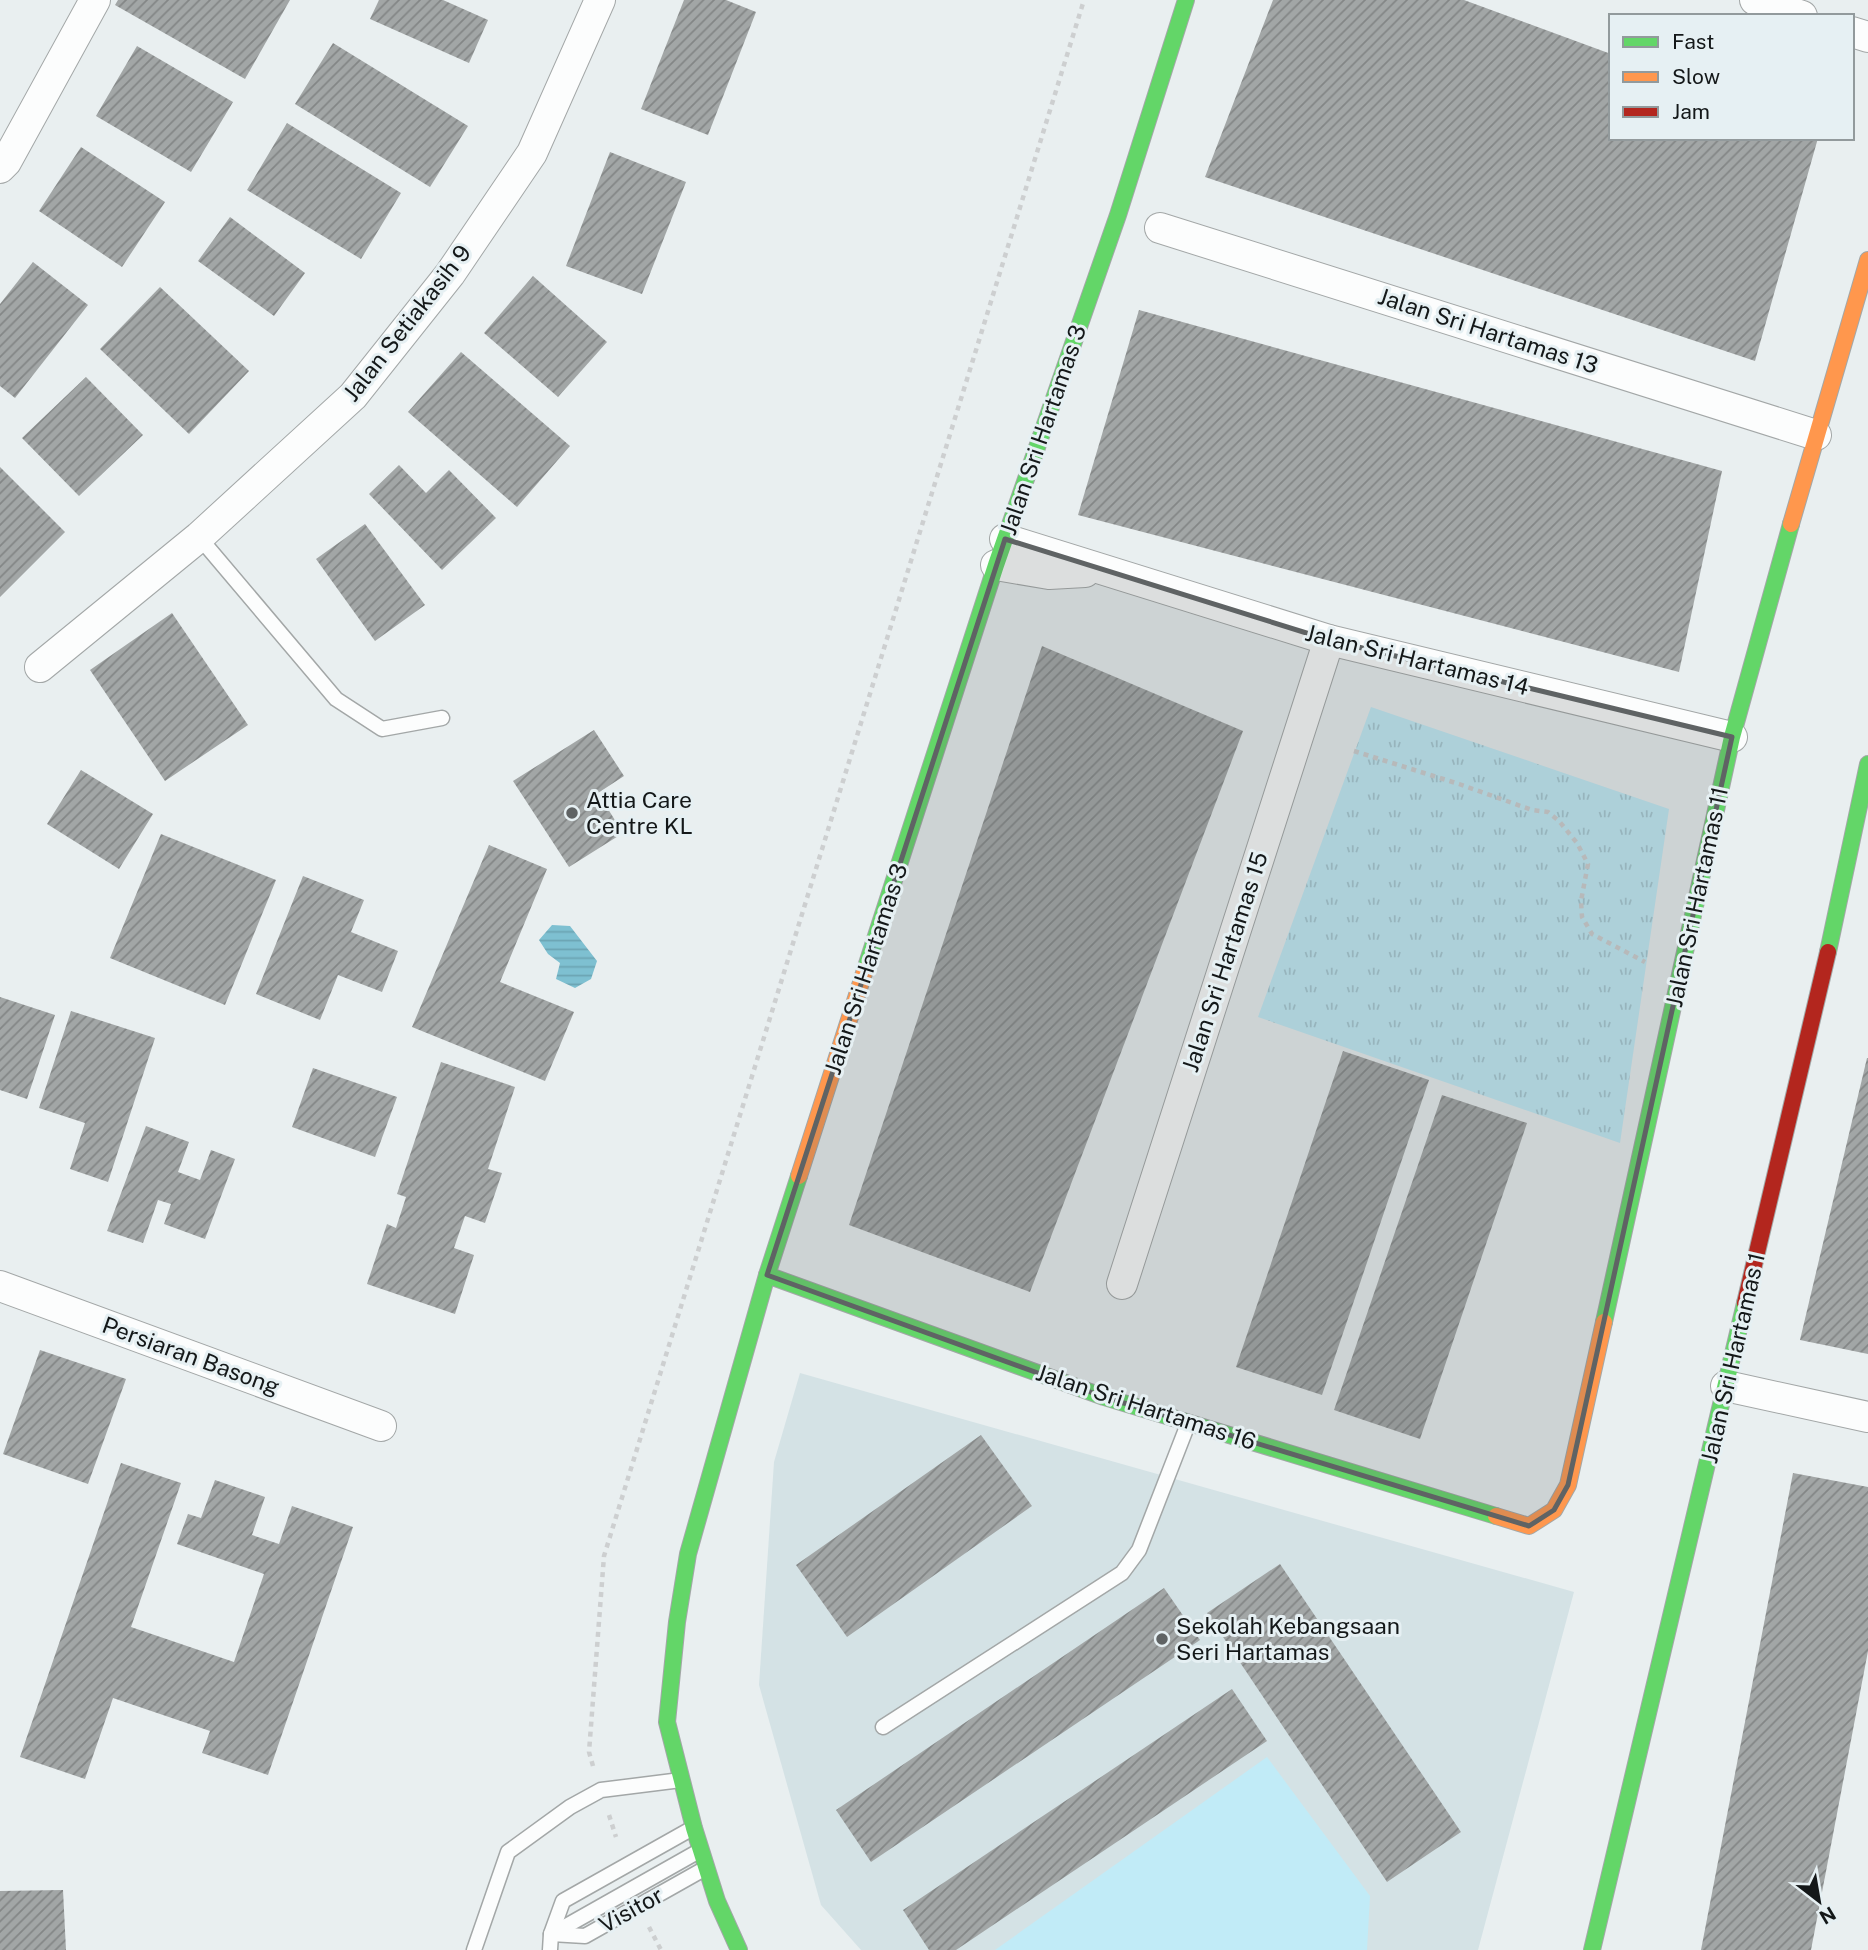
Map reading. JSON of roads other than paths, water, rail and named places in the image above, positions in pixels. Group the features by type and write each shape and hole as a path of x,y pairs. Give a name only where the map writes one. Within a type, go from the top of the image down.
{"street":[{"path":"0,168 6,162 95,0"},
{"name":"Jalan Setiakasih 9","path":"40,667 199,537 353,396 450,274 532,153 600,0"},
{"name":"Jalan Sri Hartamas 3","path":"739,1950 718,1901 694,1828 667,1722 677,1622 688,1554 767,1275 1000,552 1118,215 1186,0"},
{"path":"1755,0 1796,14"},
{"name":"Jalan Sri Hartamas 13","path":"1160,228 1816,435"},
{"name":"Jalan Sri Hartamas 11","path":"1529,1526 1554,1510 1568,1485 1732,737 1868,260"},
{"name":"Jalan Sri Hartamas 14","path":"1000,552 1058,555 1329,640 1732,737"},
{"name":"Jalan Sri Hartamas 15","path":"1122,1284 1329,640"},
{"name":"Jalan Sri Hartamas 1","path":"1592,1950 1818,996 1868,764"},
{"name":"Jalan Sri Hartamas 16","path":"767,1275 1104,1397 1529,1526"},
{"name":"Persiaran Basong","path":"0,1286 382,1426"},
{"path":"1726,1386 1868,1417"}],"lane":[{"path":"199,537 336,699 382,729 442,718"},
{"path":"883,1727 1122,1573 1139,1550 1189,1423"},
{"path":"474,1950 508,1852 570,1807 601,1790 682,1780"},
{"path":"550,1950 551,1934 563,1901 694,1828"},
{"path":"551,1934 701,1849"},
{"name":"Visitor","path":"551,1934 585,1936 708,1867"}],"place":[{"name":"Attia Care Centre KL","path":"572,813"},
{"name":"Sekolah Kebangsaan Seri Hartamas","path":"1162,1639"}]}
